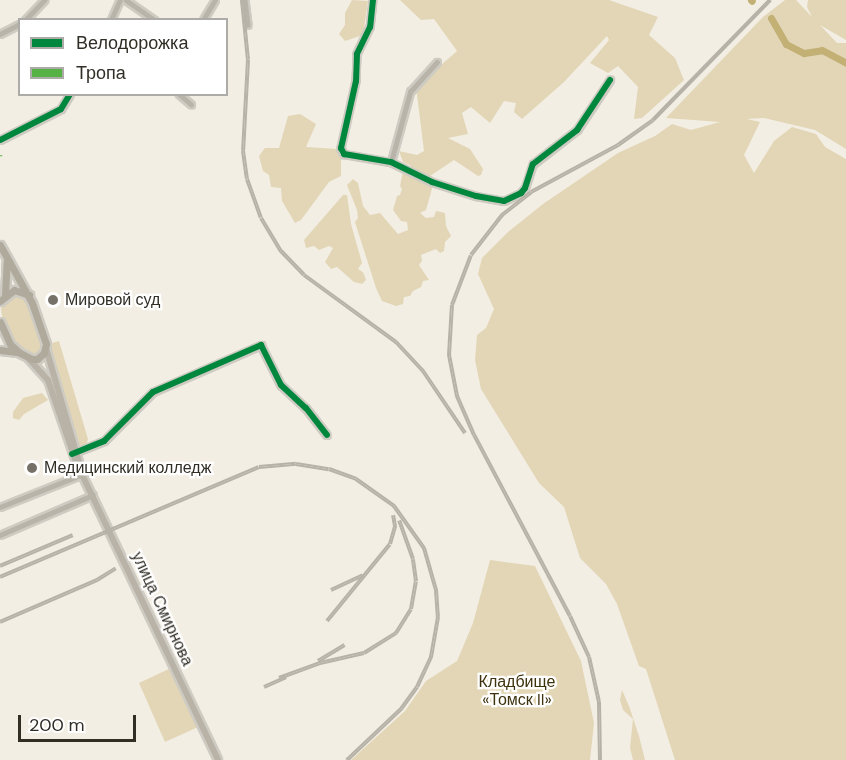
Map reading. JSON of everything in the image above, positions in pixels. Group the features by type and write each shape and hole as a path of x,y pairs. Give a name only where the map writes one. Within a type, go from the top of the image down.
{"main road":[{"path":"0,245 29,295 46,348 37,359 28,358 10,344 0,322"},
{"path":"2,298 9,273 7,260"},
{"path":"2,298 18,289 29,295"},
{"name":"улица Смирнова","path":"46,348 75,453"},
{"path":"0,350 20,353"},
{"name":"улица Смирнова","path":"28,358 48,380 82,472 218,760"}],"street":[{"path":"27,18 44,0"},
{"path":"112,18 120,0"},
{"path":"126,0 152,18"},
{"path":"204,18 215,0"},
{"path":"245,0 248,25"},
{"path":"373,0 370,27 357,54 356,81 342,148 345,154 391,162 416,176 476,196 496,201 511,198 525,188 533,164 577,130 610,80"},
{"path":"0,34 18,25"},
{"path":"391,162 410,92 437,62"},
{"path":"63,96 64,103"},
{"path":"0,140 61,109 69,96"},
{"path":"181,96 191,104"},
{"path":"75,453 104,441 153,392 261,345 281,386 306,408 327,435"},
{"path":"0,507 82,472"},
{"path":"0,535 93,495"}],"green space":[{"path":"352,0 368,1 363,35 345,41 339,34 345,25 345,13"},
{"path":"400,0 609,0 658,17 649,35 675,58 684,80 642,118 634,119 638,87 618,66 608,73 590,63 609,40 607,36 564,82 522,119 514,112 516,103 504,101 490,123 471,107 462,113 468,134 448,138 470,149 483,169 481,175 478,176 454,160 430,176 417,175 410,165 403,162 399,151 417,155 424,151 416,87 457,51 434,19 421,20"},
{"path":"785,0 796,0 812,17 807,7 808,0 846,0 846,40 820,25 837,43 846,43 846,149 815,130 764,118 747,119 760,122 744,155 754,173 774,141 792,127 816,134 825,147 846,159 846,760 675,760 646,669 639,666 617,604 606,584 580,558 564,507 539,483 481,389 475,360 477,335 486,328 494,309 478,274 482,258 508,232 543,204 618,153 655,136 672,124 691,130 720,122 666,118 763,17"},
{"path":"300,114 316,124 306,147 337,149 341,158 341,176 329,182 301,220 295,223 282,201 281,188 271,187 269,175 263,171 259,156 265,148 279,148 288,116"},
{"path":"403,171 433,185 426,210 420,213 426,218 434,217 436,211 445,213 446,226 451,236 445,242 444,251 440,253 436,249 421,255 422,261 419,265 429,280 423,281 421,287 413,291 410,296 404,297 403,304 396,306 382,301 376,288 355,222 358,218 357,210 347,185 353,179 358,183 363,206 370,215 380,213 398,234 408,230 407,222 401,221 393,210 397,196 400,195 402,189 400,186"},
{"path":"343,195 347,195 351,224 362,263 358,269 363,272 366,280 362,284 354,282 337,267 331,269 325,262 333,248 329,246 319,250 314,246 306,248 304,240"},
{"path":"19,291 28,304 42,346 38,355 25,352 13,342 2,316 1,309 7,297"},
{"path":"59,341 88,439 86,446 79,449 49,344"},
{"path":"42,393 48,400 24,414 19,420 13,418 13,412 23,398"},
{"name":"Кладбище «Томск II»","path":"490,560 535,566 581,661 594,723 590,760 351,760 405,711 426,681 457,661 473,623"},
{"path":"171,668 198,727 165,742 139,683"},
{"path":"622,690 629,706 639,736 645,760 633,760 630,748 633,719 623,710 620,700"}],"waterway":[{"path":"771,18 786,44 804,53 822,50 846,63"}],"railway":[{"path":"242,0 248,60 243,151 247,179 261,218 281,251 304,275 396,342 423,371 465,433"},
{"path":"600,760 599,702 589,657 570,616 474,435 457,396 449,355 452,305 471,255 502,215 531,192 618,145 653,120 770,0"},
{"path":"0,577 259,467 296,464 329,469 356,479 394,506 424,548 436,590 438,617 431,657 417,687 402,708 347,760"},
{"path":"327,621 390,544 395,526 393,515"},
{"path":"279,678 320,663 364,653 396,633 411,609 416,581 413,559 399,520"},
{"path":"0,566 73,535"},
{"path":"0,622 97,580 116,568"},
{"path":"331,590 363,575"},
{"path":"318,661 345,645"},
{"path":"264,687 286,677"}],"cycle path":[{"path":"373,0 370,27 357,54 356,81 341,148 344,154 391,162 432,182 476,196 504,201 521,193 525,188 533,164 577,130 610,80"},
{"path":"0,140 61,109 69,96"},
{"path":"72,454 104,441 153,392 261,345 281,385 306,408 327,435"}],"place":[{"name":"Мировой суд","path":"53,300"},
{"name":"Медицинский колледж","path":"32,468"}]}
